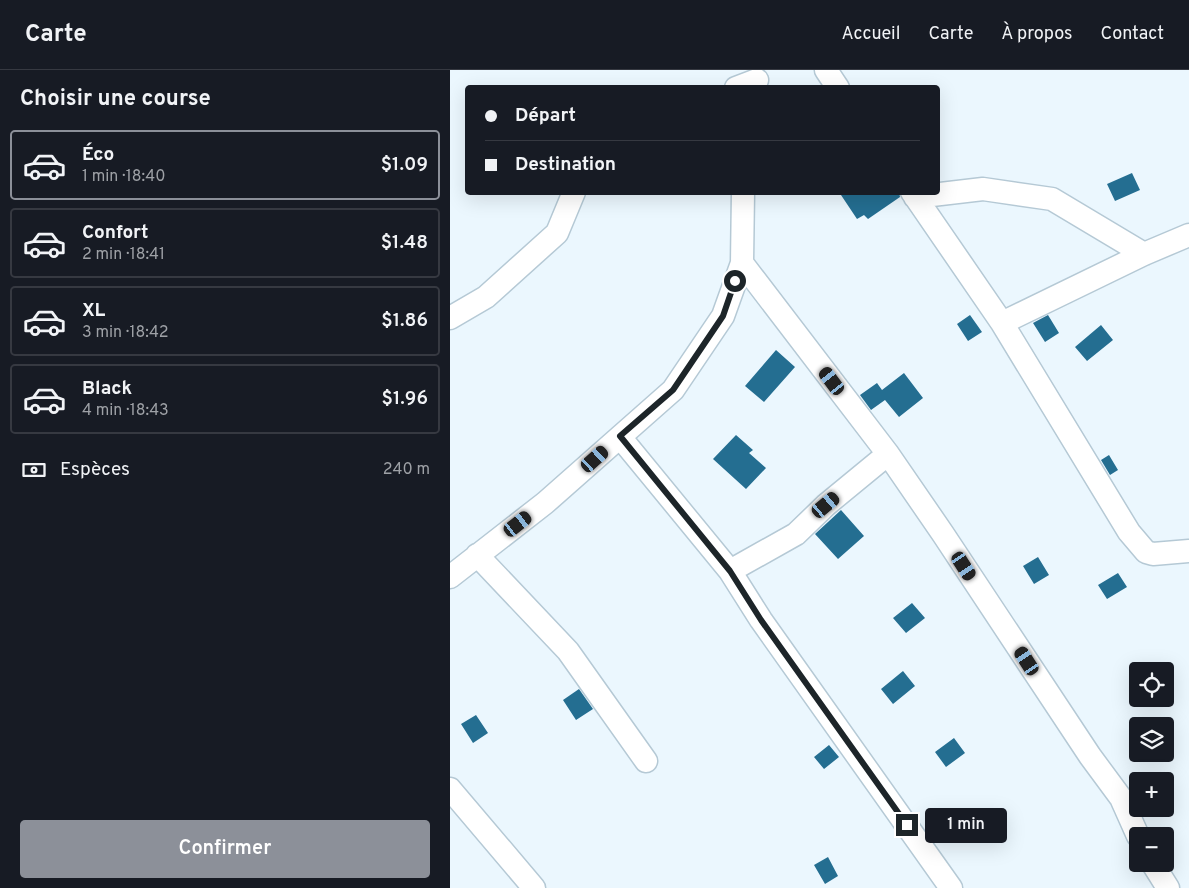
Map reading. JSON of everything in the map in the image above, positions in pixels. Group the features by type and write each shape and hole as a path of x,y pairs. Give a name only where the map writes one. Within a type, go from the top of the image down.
{"street":[{"path":"826,70 836,85"},
{"path":"940,193 983,189 1052,199 1144,254"},
{"path":"450,318 486,296 558,233 573,195"},
{"path":"450,577 544,503 673,390 723,316 742,263 743,195"},
{"path":"914,195 1002,323 1129,532 1146,552 1152,554 1189,551"},
{"path":"1002,323 1144,254 1189,236"},
{"path":"742,263 888,454 1090,756 1121,798 1134,827"},
{"path":"620,436 730,571 761,620 951,888"},
{"path":"730,571 796,534 826,505 888,454"},
{"path":"477,555 568,651 646,761"},
{"path":"450,788 534,888"},
{"path":"1158,872 1168,888"}],"building":[{"path":"1132,173 1140,190 1115,201 1107,184"},
{"path":"841,195 900,195 900,197 868,219 864,215 857,219"},
{"path":"970,315 982,332 968,341 957,324"},
{"path":"1048,315 1059,333 1045,342 1033,323"},
{"path":"1101,325 1113,340 1087,361 1075,347"},
{"path":"776,350 795,367 764,402 745,386"},
{"path":"904,373 923,398 899,417 885,400 871,410 860,395 877,383 882,390"},
{"path":"736,435 753,450 749,453 766,468 746,489 713,459"},
{"path":"1109,455 1118,470 1110,475 1101,460"},
{"path":"841,510 864,536 838,559 815,534"},
{"path":"1038,557 1049,575 1034,584 1023,566"},
{"path":"1118,573 1127,587 1107,599 1098,585"},
{"path":"912,603 925,618 906,633 893,618"},
{"path":"903,671 915,686 893,704 881,689"},
{"path":"579,689 593,709 576,720 563,700"},
{"path":"476,715 488,733 473,743 461,724"},
{"path":"954,738 965,753 946,767 935,752"},
{"path":"829,745 839,757 824,769 814,757"},
{"path":"828,857 838,876 825,884 814,865"}],"route":[{"path":"735,281 723,316 673,390 620,436 730,571 761,620 907,825"}]}
